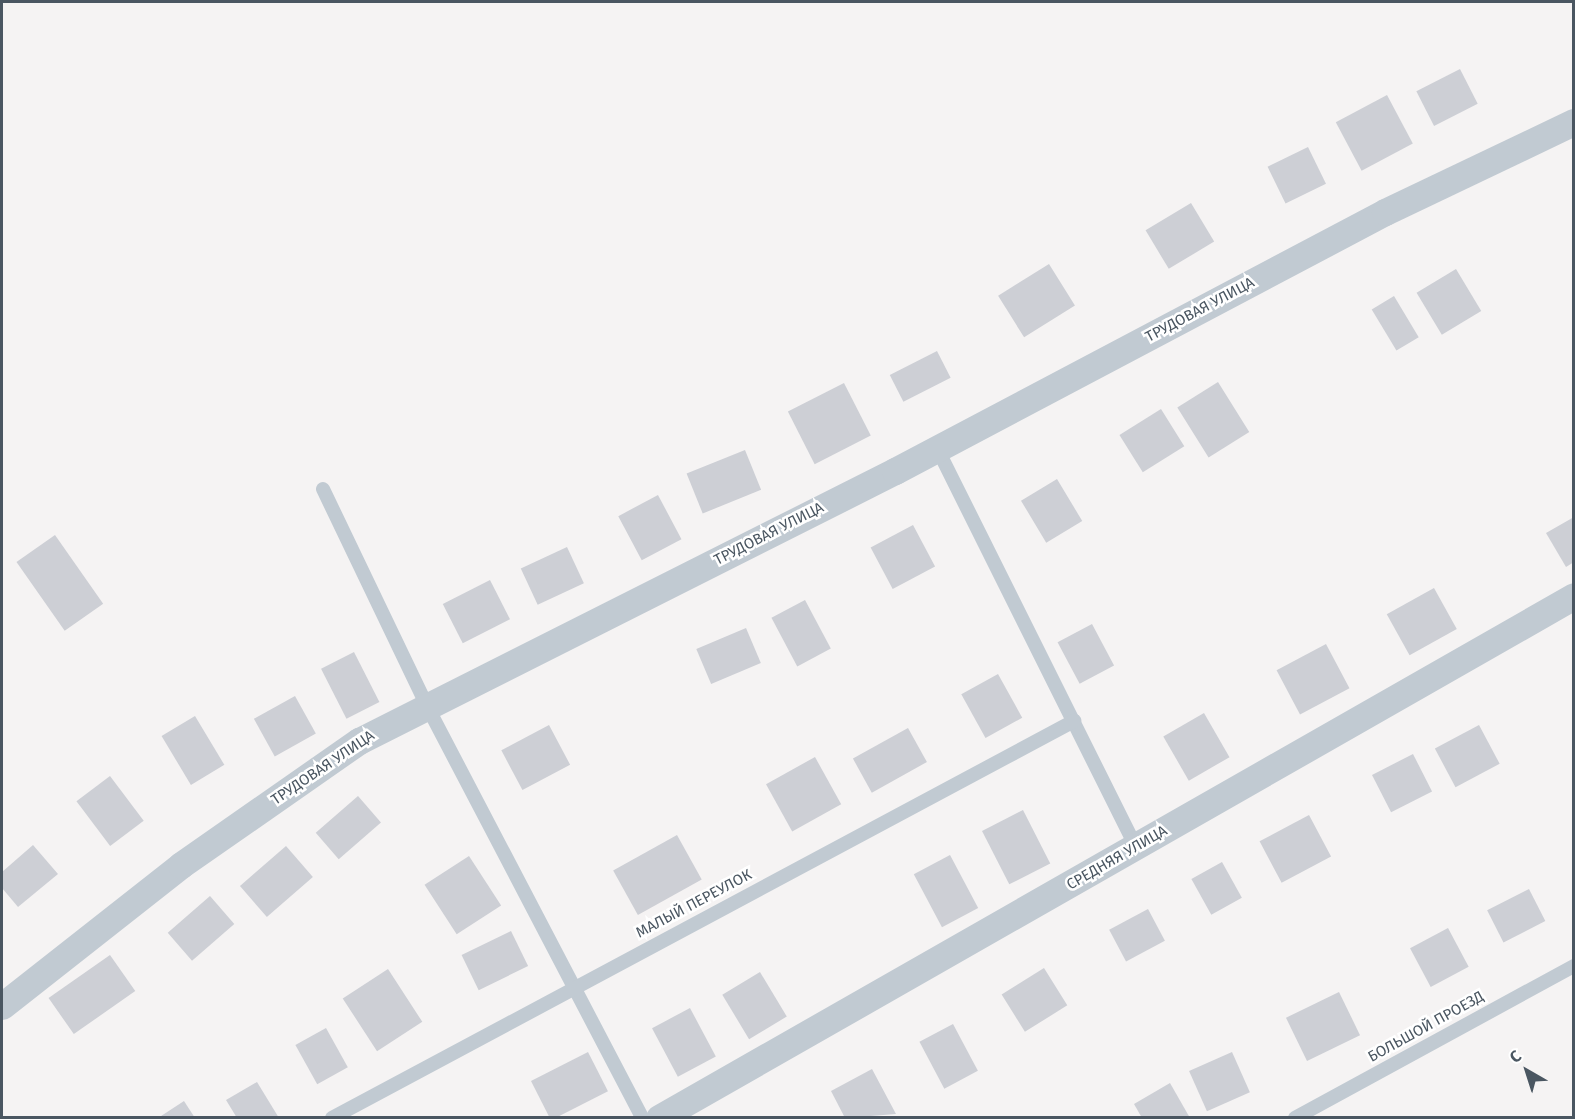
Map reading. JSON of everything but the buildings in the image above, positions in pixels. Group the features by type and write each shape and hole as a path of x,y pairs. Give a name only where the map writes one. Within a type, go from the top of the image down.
{"street":[{"name":"ТРУДОВАЯ УЛИЦА","path":"2,1006 181,865 359,741 937,448 1384,212 1574,122"},
{"name":"СРЕДНЯЯ УЛИЦА","path":"659,1118 1574,596"}],"lane":[{"path":"937,448 1137,847"},
{"path":"323,489 427,706 642,1118"},
{"name":"МАЛЫЙ ПЕРЕУЛОК","path":"332,1118 1074,720"},
{"name":"БОЛЬШОЙ ПРОЕЗД","path":"1295,1118 1574,966"}]}
